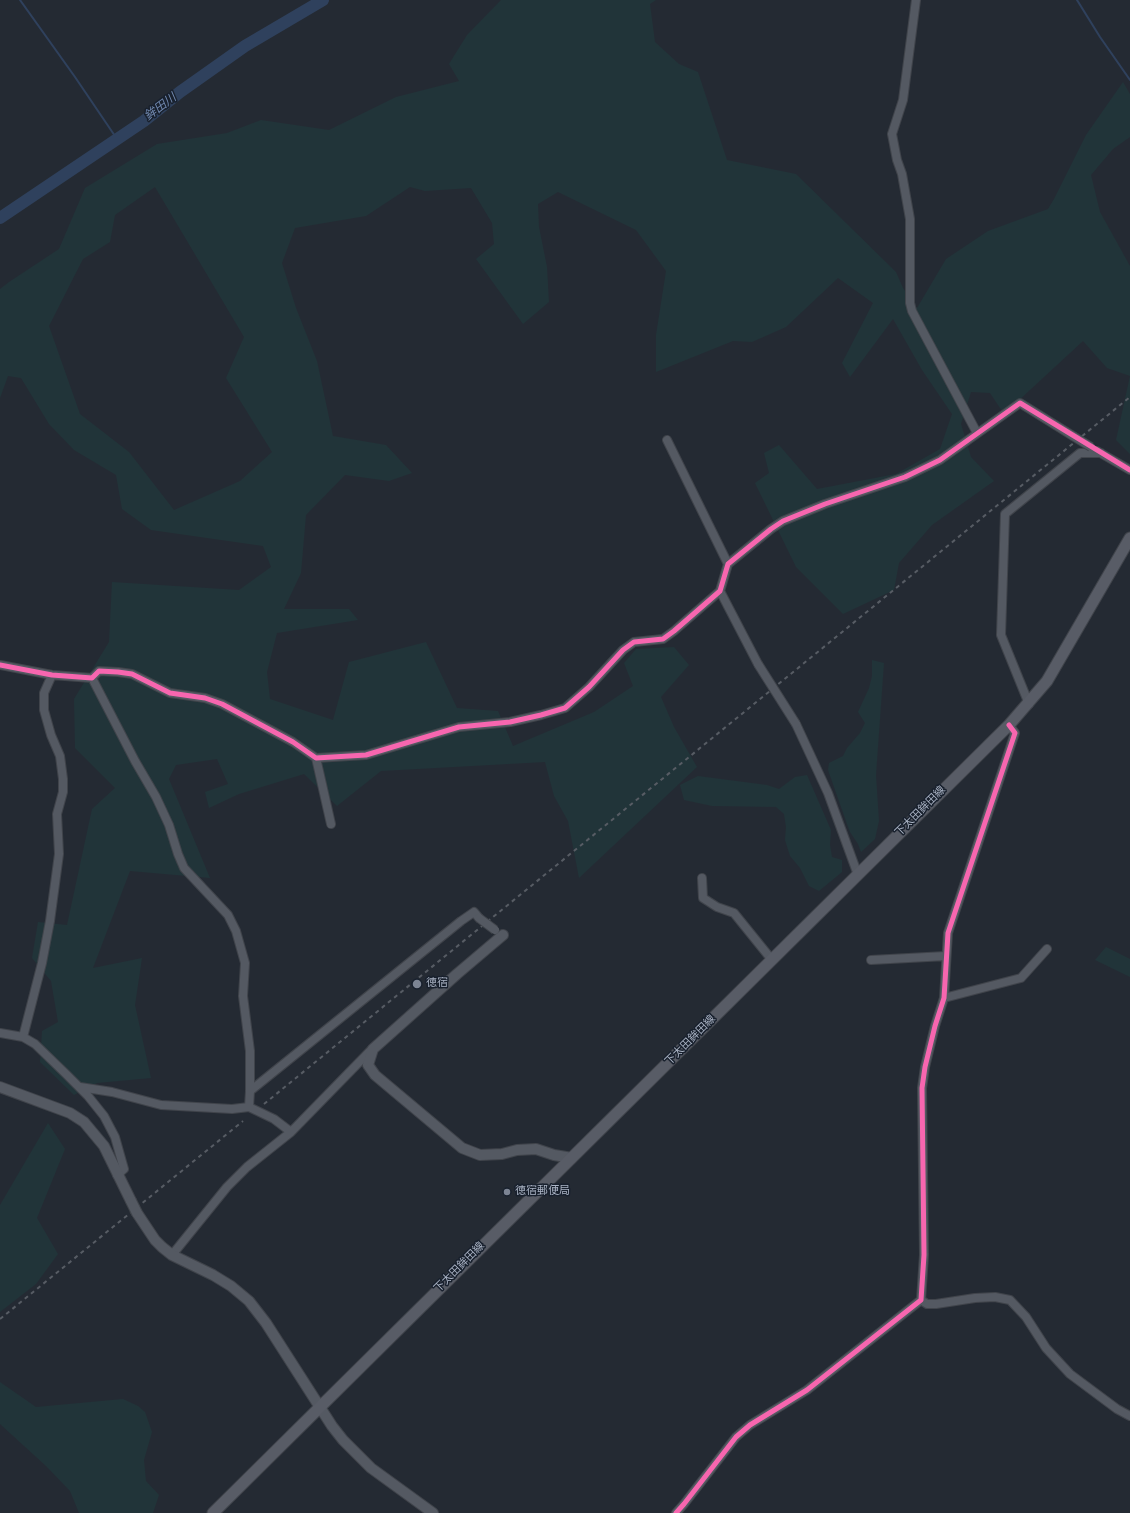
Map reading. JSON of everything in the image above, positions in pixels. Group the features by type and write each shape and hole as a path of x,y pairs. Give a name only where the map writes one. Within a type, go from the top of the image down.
{"main road":[{"name":"下太田鉾田線","path":"213,1513 1029,704 1047,681 1062,658 1129,541"}],"street":[{"path":"916,0 903,100 892,134 897,160 902,174 910,219 910,303 912,311 977,433"},
{"path":"0,665 52,675 92,678 99,671 132,674 170,693 210,700 222,704 294,742 316,758 366,755 459,727 510,722 565,708 589,687 623,650 634,642 663,639 674,631 720,591 728,564 783,521 825,504 905,477 940,460 1020,403 1130,470"},
{"path":"667,440 728,564"},
{"path":"1029,704 1000,634 1005,514 1080,453 1101,452"},
{"path":"720,591 758,664 796,724 828,793 858,875"},
{"path":"23,1037 42,963 50,921 59,854 57,814 62,792 63,779 60,756 51,735 44,710 44,693 52,675"},
{"path":"92,678 135,761 156,797 169,825 184,868 228,915 236,931 245,963 243,996 250,1051 249,1107"},
{"path":"676,1513 714,1465 741,1433 750,1425 807,1390 921,1300 924,1255 922,1088 925,1067 935,1026 944,998 948,932 1015,733 1010,724"},
{"path":"316,758 331,824"},
{"path":"702,878 703,898 717,907 734,913 772,960"},
{"path":"172,1255 227,1187 247,1167 291,1132 373,1049 499,933 479,918 474,912 461,920 250,1090"},
{"path":"944,998 1021,978 1047,949"},
{"path":"871,960 946,956"},
{"path":"0,1033 23,1037 35,1044 80,1087 104,1116 115,1137 124,1169 117,1174"},
{"path":"373,1049 368,1065 375,1075 462,1148 480,1156 502,1154 517,1150 536,1149 554,1155 572,1158"},
{"path":"0,1086 70,1113 84,1122 104,1146 131,1202 155,1240 172,1255 213,1275 231,1286 248,1301 266,1323 332,1426 353,1451 371,1468 433,1513"},
{"path":"80,1087 112,1092 160,1105 232,1109 249,1107 274,1119 291,1132"},
{"path":"921,1300 927,1304 995,1297 1010,1300 1026,1317 1046,1348 1070,1374 1117,1409 1130,1416"}],"green space":[{"path":"501,0 656,0 650,4 655,42 679,64 698,72 727,160 796,174 896,272 903,288 917,308 946,259 988,231 1048,209 1086,135 1123,82 1130,94 1130,137 1113,149 1091,175 1100,212 1130,266 1130,376 1107,368 1083,341 1004,414 990,393 971,392 961,424 971,457 994,481 932,525 899,563 894,590 843,614 796,567 755,483 769,473 764,453 779,445 817,489 896,474 940,449 952,414 922,370 893,319 850,377 842,363 873,303 838,278 786,327 752,342 733,341 656,372 656,335 666,271 636,230 558,192 538,204 539,227 547,267 549,302 523,324 476,259 494,244 492,223 471,188 425,191 410,187 366,216 295,228 282,263 296,308 317,361 333,436 386,445 412,473 389,481 345,475 306,515 301,573 284,609 349,609 358,620 277,633 267,672 270,699 333,720 349,662 426,642 457,708 498,711 513,746 594,712 633,686 624,663 636,649 674,647 689,665 661,697 674,727 697,767 579,878 568,821 554,796 545,762 381,771 337,806 304,774 239,794 209,808 205,792 228,784 217,759 176,765 169,779 210,878 130,871 93,968 142,958 135,1005 151,1078 97,1083 74,1095 40,1062 42,1031 58,1022 51,981 32,958 38,922 67,925 92,809 115,788 75,748 74,699 109,642 112,582 239,590 271,567 263,546 151,530 122,509 116,475 74,450 49,424 21,378 8,376 0,398 0,289 59,249 85,188 157,144 227,133 261,120 329,130 396,97 459,81 449,64 467,35","holes":["155,187 244,337 226,378 272,452 240,481 174,510 129,452 80,414 49,326 83,259 110,242 115,215"]},
{"path":"1130,376 1130,454 1116,440"},
{"path":"872,660 884,663 876,775 879,821 875,839 861,852 858,844 850,832 828,770 829,763 843,756 847,748 860,733 865,723 858,712 869,688 872,676"},
{"path":"807,775 831,830 830,845 832,857 842,860 842,872 819,891 809,886 800,868 790,856 785,840 786,827 784,814 776,807 712,806 684,800 680,785 698,776 767,785 779,789 795,777"},
{"path":"1106,947 1130,959 1130,977 1095,960"},
{"path":"48,1123 65,1149 37,1218 58,1254 36,1284 0,1312 0,1205"},
{"path":"0,1382 36,1407 123,1399 138,1406 145,1412 152,1432 144,1460 146,1481 159,1495 153,1513 79,1513 70,1491 46,1466 0,1424"}],"waterway":[{"path":"20,0 117,139"},
{"name":"鉾田川","path":"0,218 144,121 180,92 245,46 323,0"},
{"path":"1077,0 1100,37 1130,80"}],"railway":[{"path":"264,1104 1130,397"},
{"path":"0,1319 243,1121"}],"cycle path":[{"path":"0,665 52,675 92,678 99,671 132,674 170,693 205,698 222,704 293,742 316,758 366,755 459,727 510,722 565,708 589,687 623,650 634,642 663,639 674,631 720,591 728,564 771,529 783,521 825,504 905,477 940,460 1020,403 1130,470"},
{"path":"676,1513 736,1437 750,1425 807,1390 921,1300 924,1255 922,1088 925,1067 935,1026 944,998 948,933 1015,733 1009,725"}],"place":[{"name":"徳宿","path":"417,984"},
{"name":"徳宿郵便局","path":"507,1192"}]}
